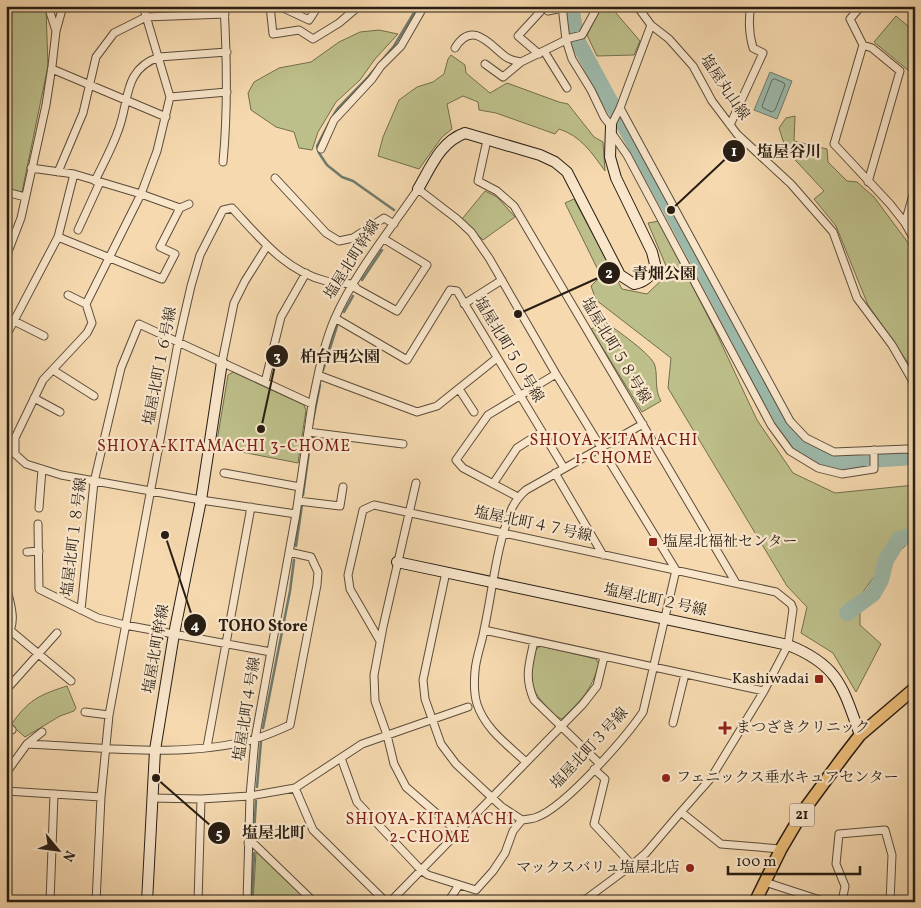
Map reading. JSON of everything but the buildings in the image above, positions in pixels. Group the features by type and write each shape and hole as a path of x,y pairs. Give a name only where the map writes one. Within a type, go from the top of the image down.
{"main road":[{"name":"21","path":"755,902 781,849 804,810 860,735 915,688"}],"street":[{"path":"48,6 56,31"},
{"path":"143,6 170,97 157,151 141,194 86,304 92,323 87,333 43,380 15,438 15,454 26,464 61,475 201,500 296,514"},
{"path":"270,6 273,34 298,30 313,39 339,23 359,6"},
{"path":"280,6 309,20 318,6"},
{"path":"321,149 334,120 401,46 424,6"},
{"path":"536,6 540,12 518,36 542,53 567,88"},
{"path":"485,64 502,77 521,62 568,39 582,35 598,6"},
{"name":"塩屋丸山線","path":"637,6 651,25 669,39 693,66 712,102 737,134 791,184 833,232 857,298 892,346 915,385"},
{"path":"730,125 763,53 753,48 748,25 751,6"},
{"path":"860,6 850,19 864,45 872,48 900,71 868,182"},
{"path":"6,257 21,218 46,105 56,31 65,7"},
{"path":"548,11 562,7 572,59 592,90 604,117 627,156 771,425 790,451 818,468 842,474 874,469 874,450"},
{"path":"58,172 82,112 96,57 114,33 146,16 224,10 227,92 223,162"},
{"name":"塩屋北町幹線","path":"312,404 324,347 335,318 353,284 418,189 444,146 455,137 465,133 540,155 555,162 567,172 620,275 634,284 648,279 656,268 652,252 616,178 610,157 611,129 651,25"},
{"path":"455,48 460,39 469,35 480,35 508,58 521,62"},
{"path":"864,45 834,144 890,204 905,223 915,241"},
{"path":"78,230 119,129 133,78 139,68 150,60 159,57 227,52"},
{"path":"52,69 166,117"},
{"path":"170,97 227,92"},
{"path":"620,108 790,421 806,438 834,452 907,449 915,451"},
{"name":"塩屋北町５８号線","path":"487,140 478,181 497,191 514,206 736,583"},
{"path":"31,168 74,174 180,208"},
{"path":"6,336 58,237 74,174"},
{"path":"275,178 326,233 339,241 353,238 384,218 394,224"},
{"path":"905,223 915,188"},
{"path":"418,189 470,232 489,258 556,374 676,570"},
{"path":"6,192 25,197"},
{"path":"58,237 162,279 175,254 160,247 180,208 189,204"},
{"name":"塩屋北町１６号線","path":"96,902 101,797 109,715 178,343 190,286 200,255 223,210 232,208 267,246 295,269 326,280 353,284"},
{"path":"353,284 357,289 396,311 427,265 384,239"},
{"path":"267,246 245,281 234,303 222,362 312,404"},
{"path":"265,382 281,317 306,273"},
{"path":"464,304 502,280"},
{"name":"塩屋北町５０号線","path":"335,318 407,360 450,290 457,291 564,468"},
{"path":"68,295 86,304"},
{"path":"6,317 44,336"},
{"name":"塩屋北町１８号線","path":"81,610 94,482 121,368 139,324 222,362"},
{"path":"318,375 418,412 437,406 497,358"},
{"name":"塩屋北町幹線","path":"147,902 155,750 174,634 201,500 222,362"},
{"path":"53,370 94,396"},
{"path":"518,497 462,468 456,460 488,415 556,374"},
{"path":"459,389 474,412"},
{"path":"34,398 60,412"},
{"name":"塩屋北町４号線","path":"246,902 250,796 256,738 296,514 312,404"},
{"path":"526,762 491,729 482,716 474,689 475,668 504,533 518,497 526,490 643,424"},
{"path":"308,432 403,444"},
{"path":"493,484 517,448 542,432"},
{"path":"39,508 42,469"},
{"path":"555,473 603,554"},
{"path":"224,474 300,487"},
{"path":"416,483 380,641 374,675 375,701 387,735 394,764 406,787 458,832"},
{"path":"298,501 340,506 343,487"},
{"name":"塩屋北町４７号線","path":"380,641 350,589 348,575 363,510 374,505 776,592 791,604 793,609 788,645"},
{"path":"207,747 251,507"},
{"path":"38,524 39,589 98,618 125,625 271,652"},
{"path":"27,552 39,551"},
{"path":"27,744 155,750 207,747 256,738 290,725 318,572 310,557 289,552"},
{"name":"塩屋北町２号線","path":"397,562 788,645 815,657 836,676 847,698 860,735"},
{"name":"塩屋北町３号線","path":"522,820 538,817 575,790 634,725 643,712 676,570"},
{"path":"341,758 357,802 420,870 428,875 476,890 505,853 513,831 522,820 502,807 456,764 441,744 425,699 423,680 446,572"},
{"path":"6,586 8,602 13,613 9,634 39,654 71,681"},
{"path":"484,630 764,691"},
{"path":"6,690 57,633"},
{"path":"534,641 527,676 528,687 534,700 561,726 597,766 605,779 594,824 632,865"},
{"path":"582,902 646,853 711,778 764,691 788,645"},
{"path":"296,788 313,830 388,902 598,686 604,657"},
{"path":"673,723 685,674"},
{"path":"152,798 201,799 250,796 296,788 362,744 468,707"},
{"path":"86,712 109,715"},
{"path":"6,773 27,744 42,732"},
{"path":"6,798 6,791 101,797"},
{"path":"50,902 54,794"},
{"path":"198,902 201,799"},
{"path":"681,812 721,844 781,849"},
{"path":"842,902 845,886 836,864 839,834 885,830 892,855 890,902"},
{"path":"248,843 254,843 314,902"},
{"path":"765,882 826,902"},
{"path":"448,902 459,885"}],"green space":[{"path":"6,6 45,6 46,9 48,66 22,192 6,188"},
{"path":"602,6 610,6 640,41 634,55 597,56 587,35"},
{"path":"896,16 915,32 915,76 874,42"},
{"path":"379,30 398,34 375,59 360,80 336,102 318,132 312,150 299,148 294,132 276,127 251,110 248,93 254,82 279,68 311,62 339,42 360,32"},
{"path":"451,55 465,65 466,73 490,93 507,83 568,104 594,137 603,142 605,171 585,146 567,132 559,129 555,134 496,113 479,110 478,102 463,96 447,104 452,129 442,137 419,169 378,156 383,137 399,100 417,87 433,82 444,74"},
{"path":"795,116 794,141 827,149 828,162 847,181 857,182 874,197 915,255 915,373 868,305 836,226 814,199 824,191 786,150 779,128 786,118"},
{"path":"485,191 497,197 515,217 483,240 462,219"},
{"path":"574,199 622,289 647,294 669,273 648,223 659,221 715,330 757,420 793,473 835,493 915,485 915,543 908,543 873,578 860,596 860,625 881,644 856,692 833,653 801,633 807,607 787,586 668,388 671,358 596,300 591,286 601,276 565,203"},
{"path":"605,322 641,349 653,361 661,401 642,412 591,329"},
{"path":"233,372 304,405 306,410 298,463 216,447 228,375"},
{"path":"541,646 596,659 599,664 593,681 585,694 562,719 555,716 540,699 531,680 536,649"},
{"path":"67,686 76,708 74,711 60,716 25,737 11,725 29,704 49,692"},
{"path":"257,851 309,902 253,902"}],"water":[{"path":"770,72 792,81 777,119 754,110"}],"waterway":[{"path":"333,116 394,46 418,6"},
{"path":"571,6 577,40 671,210 752,363 774,415 788,436 799,447 817,457 836,462 915,457"},
{"path":"329,123 317,146 327,165 342,177 353,181 394,210"},
{"path":"362,280 382,250"},
{"path":"344,312 353,296"},
{"path":"323,370 337,326"},
{"path":"312,425 320,385"},
{"path":"303,495 311,437"},
{"path":"296,546 302,505"},
{"path":"847,613 873,594 881,580 886,560 899,539 915,535"},
{"path":"263,728 290,591 294,560"},
{"path":"257,787 261,742"},
{"path":"254,834 256,801"},
{"path":"252,902 254,853"}],"place":[{"name":"塩屋谷川","path":"671,210"},
{"name":"青畑公園","path":"518,314"},
{"name":"柏台西公園","path":"261,429"},
{"name":"TOHO Store","path":"165,535"},
{"name":"塩屋北福祉センター","path":"653,542"},
{"name":"Kashiwadai","path":"819,679"},
{"name":"まつざきクリニック","path":"725,728"},
{"name":"塩屋北町","path":"156,778"},
{"name":"フェニックス垂水キュアセンター","path":"666,778"},
{"name":"マックスバリュ塩屋北店","path":"690,868"}],"district":[{"name":"SHIOYA-KITAMACHI 3-CHOME","path":"224,447"},
{"name":"SHIOYA-KITAMACHI 1-CHOME","path":"614,450"},
{"name":"SHIOYA-KITAMACHI 2-CHOME","path":"430,829"}]}
